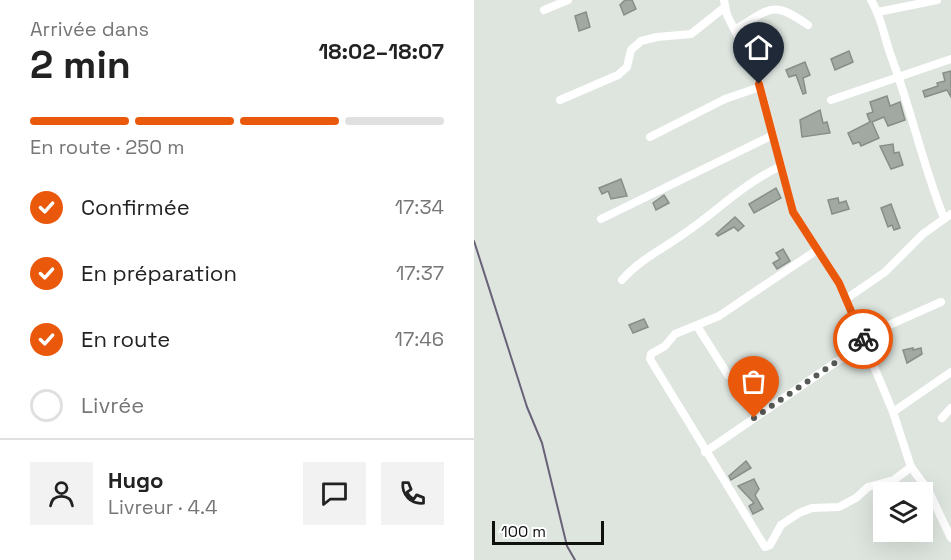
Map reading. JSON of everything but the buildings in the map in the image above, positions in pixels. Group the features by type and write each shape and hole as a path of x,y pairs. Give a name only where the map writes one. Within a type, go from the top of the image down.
{"street":[{"path":"544,9 568,0"},
{"path":"846,299 885,272 948,216 872,0"},
{"path":"878,12 937,0"},
{"path":"560,100 618,75 627,67 631,50 641,41 691,34 725,4 760,87 793,212 846,299 893,412 911,467 928,490 951,538"},
{"path":"736,29 776,9 787,10 808,25"},
{"path":"831,100 951,59"},
{"path":"650,137 725,99 760,87"},
{"path":"601,219 773,135"},
{"path":"622,280 638,262 685,234 733,194 781,166"},
{"path":"817,250 719,316 672,336 664,346 651,354 650,359 765,547 770,545 781,525 799,513 812,508 839,507 856,498 868,487 894,480 911,467"},
{"path":"705,452 863,340 941,302"},
{"path":"697,326 728,375"},
{"path":"893,412 951,372"},
{"path":"941,379 951,384"},
{"path":"942,418 951,408"}],"waterway":[{"path":"474,241 527,407 542,443 567,546 575,560"}],"way so far":[{"path":"754,418 864,343 863,339"}],"route":[{"path":"759,84 793,212 839,283 863,339"}]}
